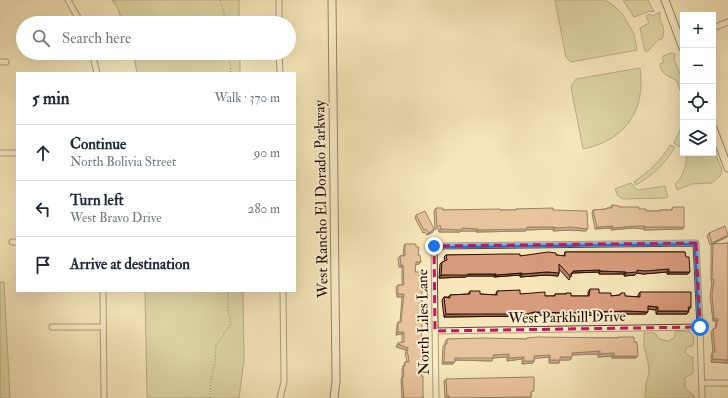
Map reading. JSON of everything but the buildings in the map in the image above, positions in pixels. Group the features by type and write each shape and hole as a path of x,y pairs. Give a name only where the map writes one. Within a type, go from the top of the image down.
{"street":[{"path":"68,0 77,16"},
{"path":"279,0 279,16"},
{"name":"West Rancho El Dorado Parkway","path":"332,0 336,381 334,398"},
{"path":"665,0 680,35"},
{"path":"716,27 728,22"},
{"path":"94,60 97,72"},
{"path":"279,60 280,72"},
{"path":"0,62 6,62"},
{"path":"716,136 728,168"},
{"path":"0,153 15,153"},
{"name":"North Liles Lane","path":"436,398 434,246 696,243 700,327"},
{"path":"103,292 104,398"},
{"path":"280,398 284,382 283,292"},
{"path":"52,327 103,327"},
{"path":"700,327 702,398"},
{"name":"West Parkhill Drive","path":"435,331 700,327"},
{"path":"702,384 728,382"}],"path":[{"path":"220,0 224,16"},
{"path":"230,60 231,72"},
{"path":"210,398 211,378 215,364 216,345 231,324 228,309 228,292"}],"highlighted area":[{"path":"696,243 700,327 435,331 434,246"}],"green space":[{"path":"112,0 239,0 239,16 120,16"},
{"path":"555,0 605,0 613,5 623,15 634,34 637,50 571,62 566,57"},
{"path":"623,0 648,0 654,12 650,11 634,17"},
{"path":"660,12 659,16 664,34 662,39 658,40 648,51 645,51 640,28 649,23 646,16 650,14 652,16"},
{"path":"671,53 675,54 674,59 680,74 680,90 677,81 662,71 660,64 663,63 663,56"},
{"path":"134,60 240,60 240,72 137,72"},
{"path":"640,68 640,97 636,110 630,121 622,130 611,138 598,145 583,149 571,87 576,79"},
{"path":"680,130 680,147 674,143"},
{"path":"670,145 675,147 663,164 648,178 636,185 634,182 645,174 663,156"},
{"path":"716,156 722,170 720,176 712,183 692,184 677,190 675,184 684,170 686,157"},
{"path":"631,183 636,189 639,190 665,186 668,197 623,199 618,196 615,189"},
{"path":"0,282 4,282 10,398 0,398"},
{"path":"145,292 243,292 244,360 239,398 147,398"},
{"path":"676,331 690,332 694,337 693,346 687,347 685,352 690,357 693,357 693,373 685,378 685,388 694,396 694,398 645,398 649,373 644,346 644,333 655,333 659,339 668,341 674,338"}],"route":[{"path":"434,246 696,243 700,327"}]}
